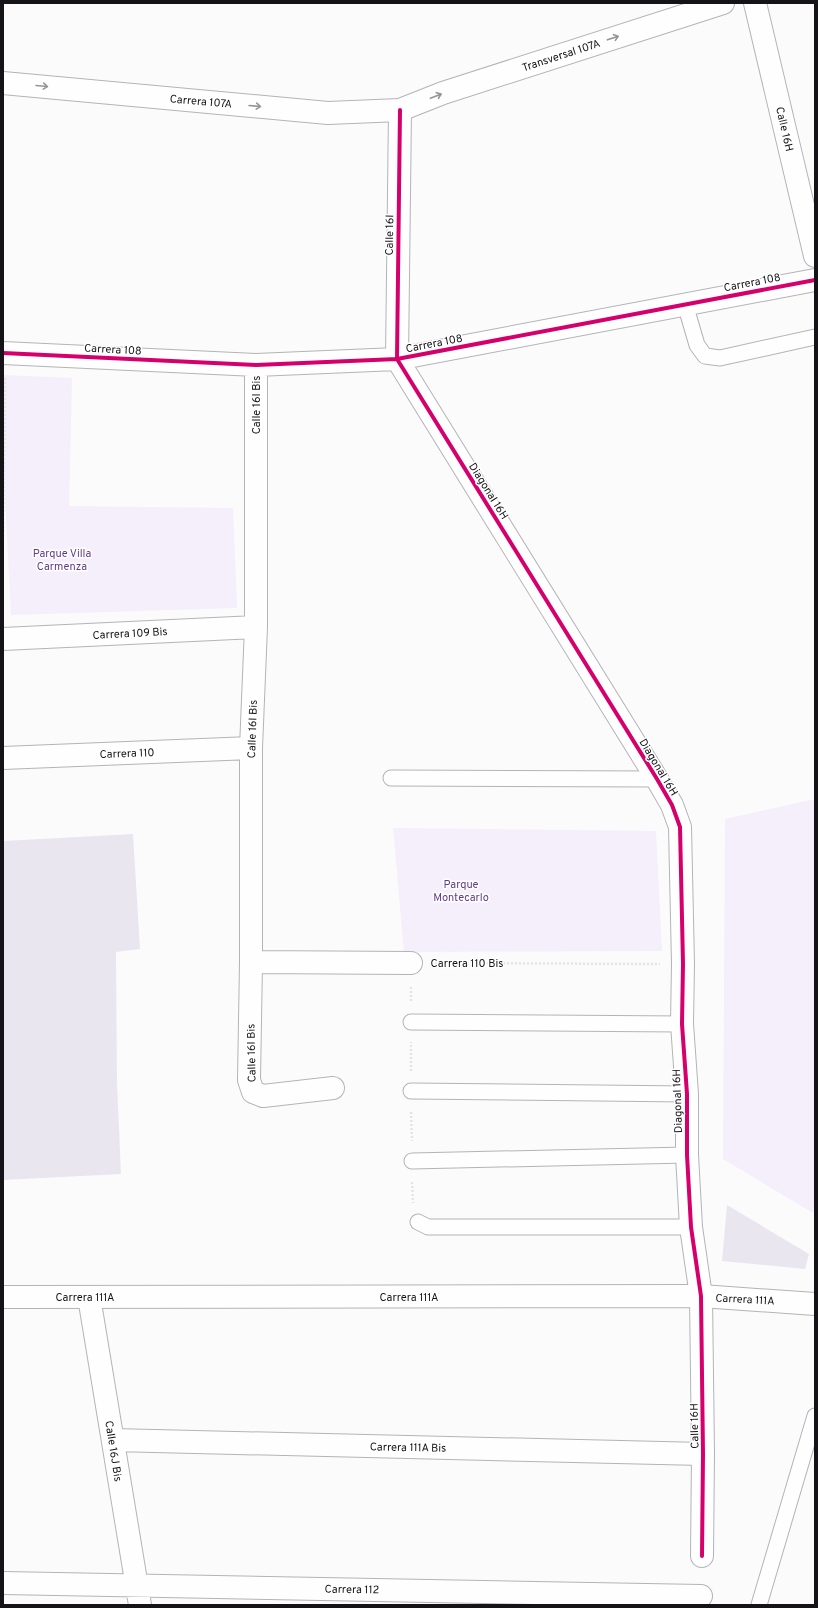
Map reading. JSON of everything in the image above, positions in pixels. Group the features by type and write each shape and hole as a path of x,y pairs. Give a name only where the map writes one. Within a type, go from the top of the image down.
{"street":[{"name":"Transversal 107A","path":"400,110 443,93 701,6 723,3"},
{"name":"Calle 16H","path":"755,3 815,256"},
{"name":"Carrera 107A","path":"3,83 328,113 400,110"},
{"name":"Calle 16I","path":"397,359 400,110"},
{"name":"Carrera 108","path":"4,353 256,365 397,359 815,280"},
{"name":"Diagonal 16H","path":"397,359 657,779 672,805 680,827 683,964 682,1024 688,1094 687,1155 691,1226 701,1296"},
{"name":"Calle 16I Bis","path":"256,365 256,627 251,748 251,962 249,1080 253,1092 263,1096 333,1088"},
{"name":"Carrera 109 Bis","path":"3,639 256,627"},
{"name":"Carrera 110","path":"3,758 251,748"},
{"path":"251,962 411,963"},
{"name":"Calle 16H","path":"701,1296 703,1454 702,1556"},
{"name":"Carrera 111A","path":"3,1297 701,1296 815,1304"},
{"name":"Calle 16J Bis","path":"89,1297 138,1595"},
{"name":"Carrera 111A Bis","path":"113,1440 703,1454"},
{"name":"Carrera 112","path":"3,1583 138,1595 585,1599 701,1596"}],"lane":[{"path":"685,304 698,345 705,356 720,358 815,337"},
{"path":"390,778 657,779"},
{"path":"411,1022 682,1024"},
{"path":"411,1091 688,1094"},
{"path":"412,1161 687,1155"},
{"path":"418,1222 428,1227 691,1226"},
{"path":"758,1605 815,1416"}],"path":[{"path":"3,540 4,353"}],"green space":[{"name":"Parque Villa Carmenza","path":"3,375 72,378 69,506 233,508 237,608 11,615 3,459"},
{"path":"815,799 815,1200 813,1213 723,1159 725,819"},
{"name":"Parque Montecarlo","path":"393,828 656,831 662,951 404,952"}],"building":[{"path":"133,834 140,949 116,952 117,1082 121,1174 3,1180 3,841"},
{"path":"727,1205 809,1254 805,1269 722,1261"}],"cycle path":[{"path":"400,110 397,359 657,779 672,805 680,827 683,964 682,1024 687,1094 687,1155 691,1227 701,1296 703,1454 702,1556"},
{"path":"3,353 256,365 397,359 815,280"}]}
